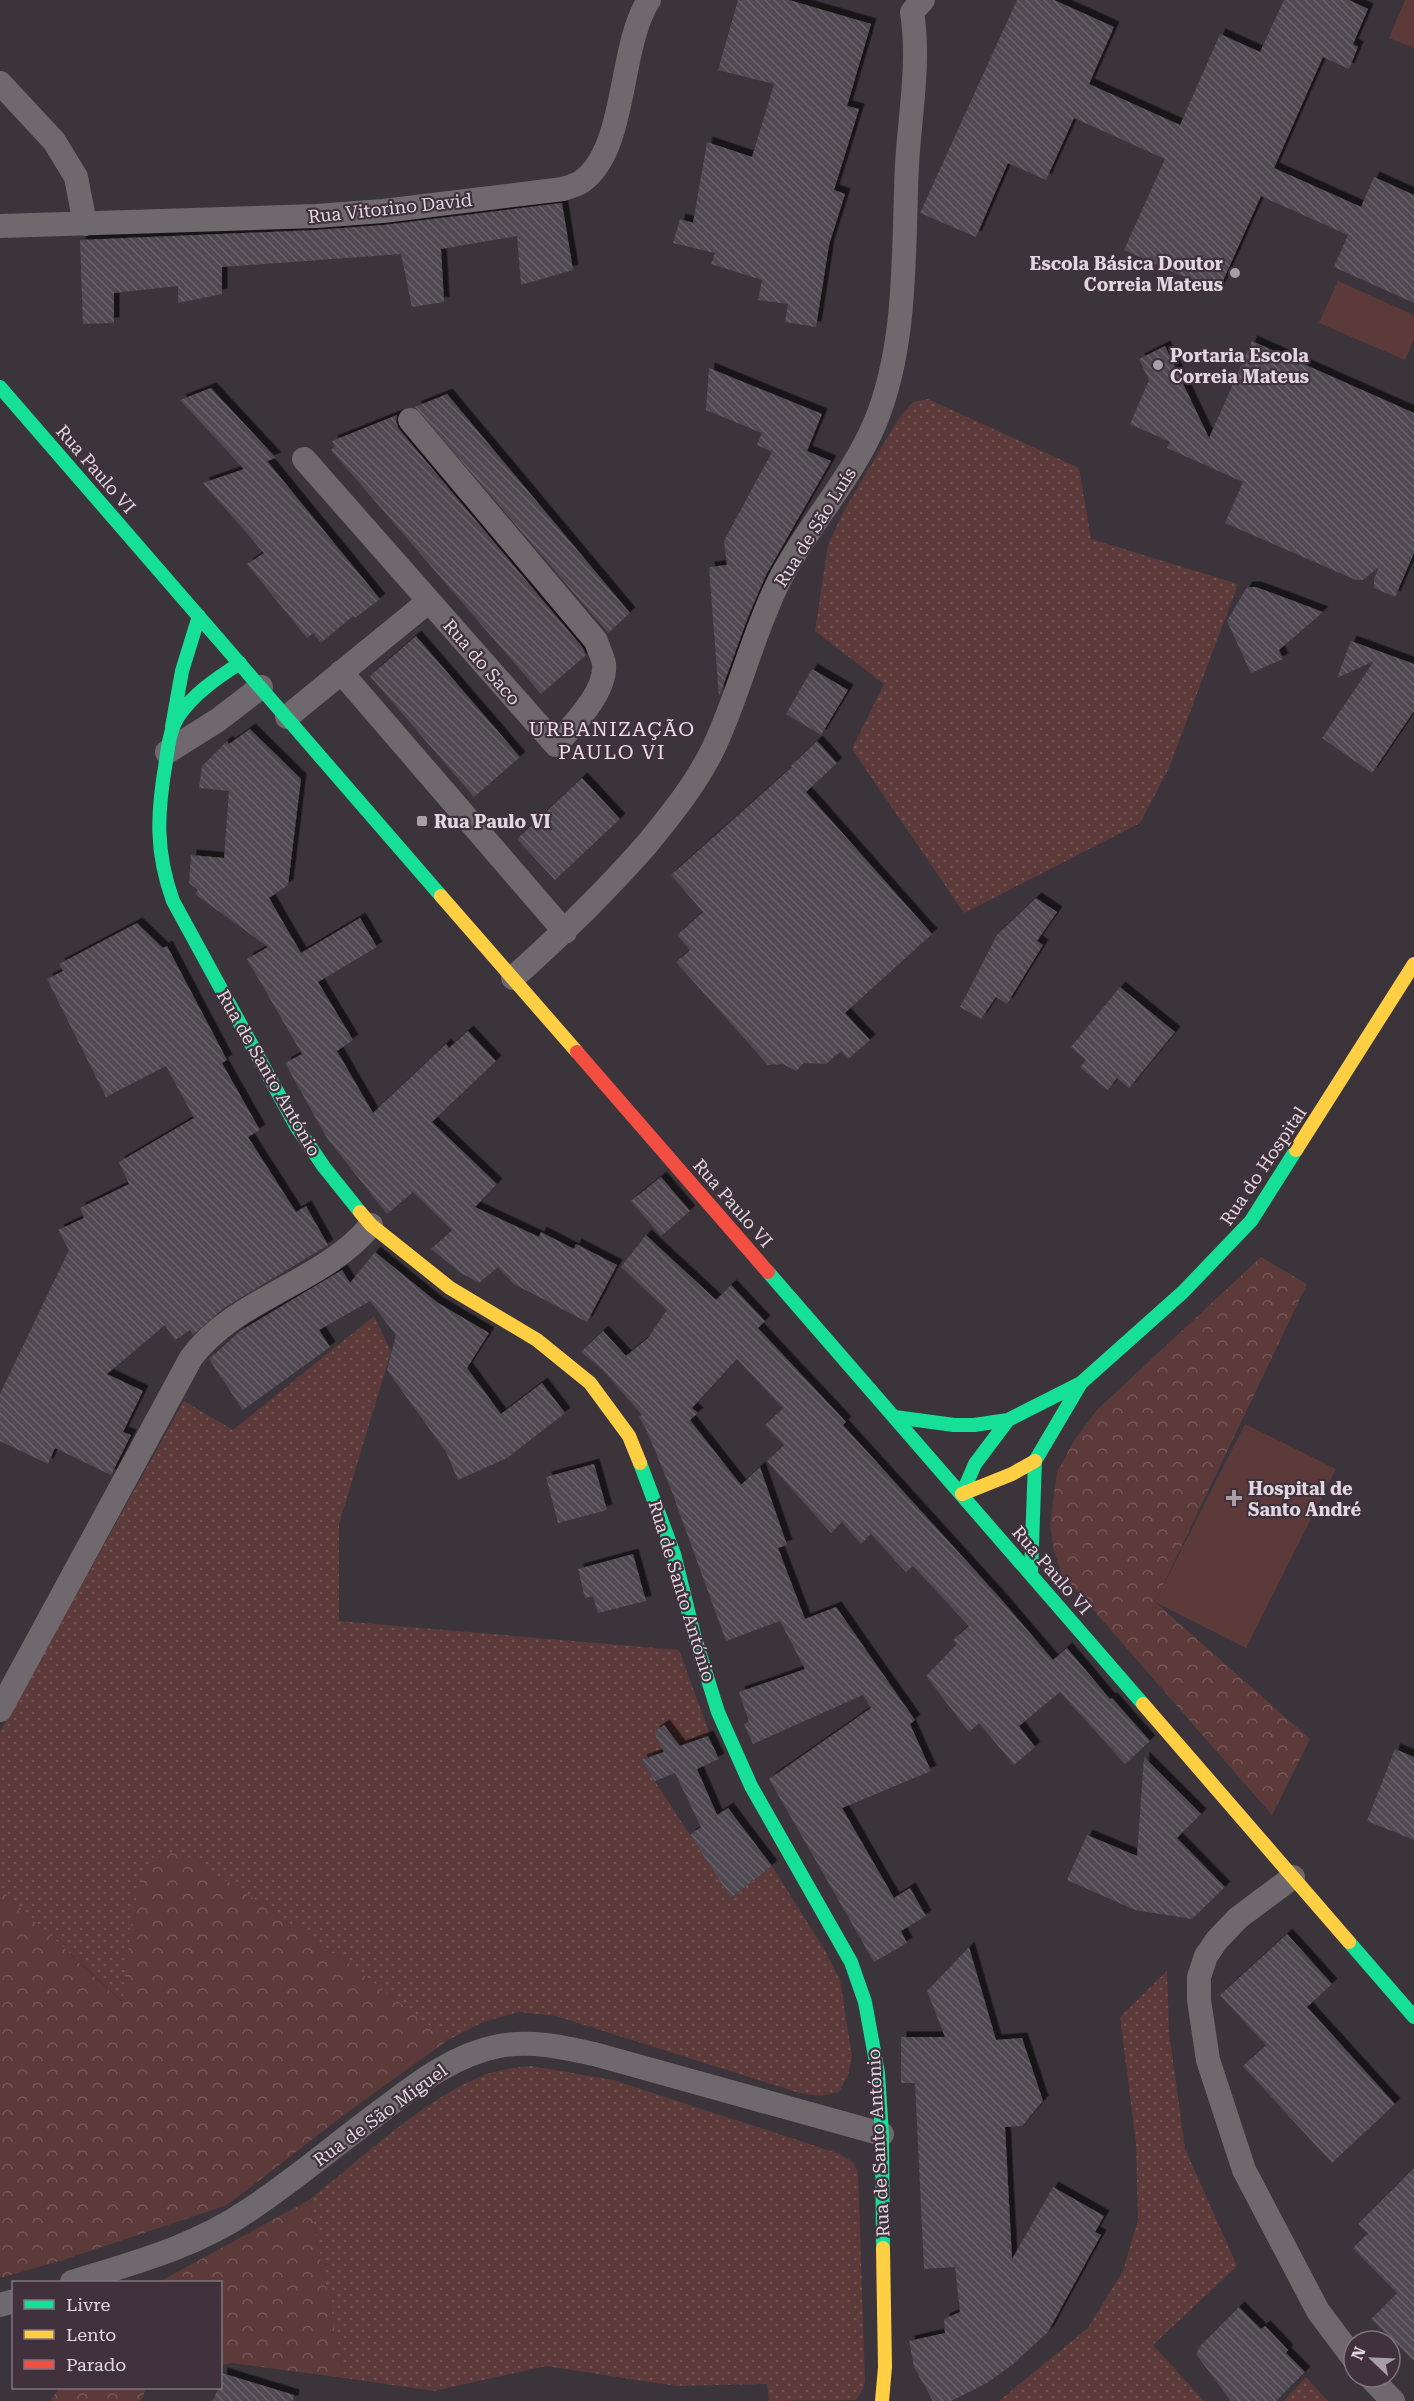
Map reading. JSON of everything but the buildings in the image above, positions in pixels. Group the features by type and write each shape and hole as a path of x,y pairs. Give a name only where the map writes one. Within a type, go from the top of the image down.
{"main road":[{"name":"Rua Paulo VI","path":"0,387 1414,2017"},
{"path":"169,742 182,665 199,616"},
{"name":"Rua de Santo António","path":"240,663 201,692 179,717 169,742 157,812 162,872 173,901 296,1126 324,1167 371,1225 450,1288 537,1340 590,1383 629,1436 656,1499 674,1554 694,1635 718,1712 751,1786 854,1972 865,2002 878,2073 882,2134 885,2367 882,2401"},
{"name":"Rua do Hospital","path":"895,1417 954,1425 974,1425 1008,1420 1081,1383 1183,1292 1251,1221 1414,964"},
{"name":"Rua do Hospital","path":"1031,1573 1035,1461 1081,1383"},
{"name":"Rua do Hospital","path":"962,1494 975,1464 1008,1420"},
{"path":"962,1494 1012,1474 1035,1461"}],"street":[{"name":"Rua Vitorino David","path":"0,226 316,216 383,211 552,190 580,183 593,170 612,132 637,25 650,0"},
{"name":"Rua de São Luís","path":"513,978 565,932 628,865 682,801 696,780 714,748 778,584 792,557 853,465 871,430 889,382 904,257 916,35 910,4"},
{"path":"0,83 54,141 76,177 85,224"},
{"name":"Rua do Saco","path":"304,459 556,746 591,703 599,688 604,664 596,641 410,420"},
{"path":"287,717 429,601"},
{"path":"341,672 565,932"},
{"path":"169,742 218,720 261,687"},
{"path":"0,1710 187,1365 199,1348 244,1312 357,1242 371,1225"},
{"path":"1293,1877 1238,1918 1217,1940 1206,1956 1199,1977 1198,2000 1208,2060 1244,2170 1318,2312 1342,2343"},
{"name":"Rua de São Miguel","path":"78,2281 170,2252 207,2235 249,2211 420,2081 470,2054 499,2046 536,2044 584,2052 882,2134"},
{"path":"1381,2389 1392,2401"}],"green space":[{"path":"1405,0 1414,0 1414,48 1389,38"},
{"path":"1338,281 1414,315 1414,339 1405,360 1319,323"},
{"path":"928,399 1079,468 1091,539 1238,584 1169,768 1140,823 964,913 852,749 884,684 815,631 828,545 844,511 899,418 913,402"},
{"path":"1261,1257 1307,1284 1155,1602 1310,1739 1272,1815 1062,1574 1054,1551 1050,1525 1057,1472 1074,1441 1097,1410"},
{"path":"374,1316 391,1352 339,1524 339,1621 679,1650 710,1735 641,1760 731,1898 772,1866 824,1949 840,1980 852,2056 848,2075 839,2092 821,2096 800,2093 556,2016 519,2012 483,2022 448,2040 343,1959 241,1890 123,2002 0,1889 0,1732 184,1401 233,1430"},
{"path":"1245,1424 1336,1469 1246,1648 1155,1602"},
{"path":"162,1852 183,1854 241,1890 343,1959 448,2040 349,2111 227,2205 60,2261 0,2278 0,1889 122,2002 132,1919 141,1879"},
{"path":"1167,1971 1169,2032 1185,2149 1237,2266 1153,2345 1204,2401 999,2401 1088,2328 1123,2271 1138,2220 1136,2143 1120,2017"},
{"path":"531,2066 613,2080 840,2154 853,2162 858,2172 865,2381 856,2400 769,2401 767,2384 676,2386 546,2366 434,2391 344,2378 309,2200 433,2102 490,2073"},
{"path":"309,2200 344,2378 231,2363 222,2365 222,2281 161,2281"},
{"path":"1306,2377 1328,2401 1284,2401"},
{"path":"58,2389 146,2389 141,2401 50,2401"}],"traffic: fast":[{"path":"0,387 441,896"},
{"path":"172,727 182,671 199,616"},
{"path":"240,663 198,694 184,709 173,727 161,798 159,832 163,865 173,901 296,1126 324,1167 360,1212"},
{"path":"895,1417 954,1425 974,1425 1008,1420 1081,1383 1183,1292 1251,1221 1296,1150"},
{"path":"768,1272 1143,1704"},
{"path":"1031,1573 1035,1461 1081,1383"},
{"path":"962,1494 975,1464 1008,1420"},
{"path":"640,1463 674,1554 694,1635 718,1712 751,1786 851,1962 865,2002 878,2073 882,2134 883,2248"},
{"path":"1349,1942 1414,2017"}],"traffic: slow":[{"path":"441,896 577,1052"},
{"path":"1296,1150 1414,964"},
{"path":"360,1212 371,1225 450,1288 537,1340 590,1383 629,1436 640,1463"},
{"path":"962,1494 1012,1474 1035,1461"},
{"path":"1143,1704 1349,1942"},
{"path":"882,2401 885,2367 883,2248"}],"traffic: jam":[{"path":"577,1052 768,1272"}],"place":[{"name":"Escola Básica Doutor Correia Mateus","path":"1235,273"},
{"name":"Portaria Escola Correia Mateus","path":"1158,365"},
{"name":"Rua Paulo VI","path":"422,821"},
{"name":"Hospital de Santo André","path":"1234,1498"}],"district":[{"name":"URBANIZAÇÃO PAULO VI","path":"612,740"}]}
